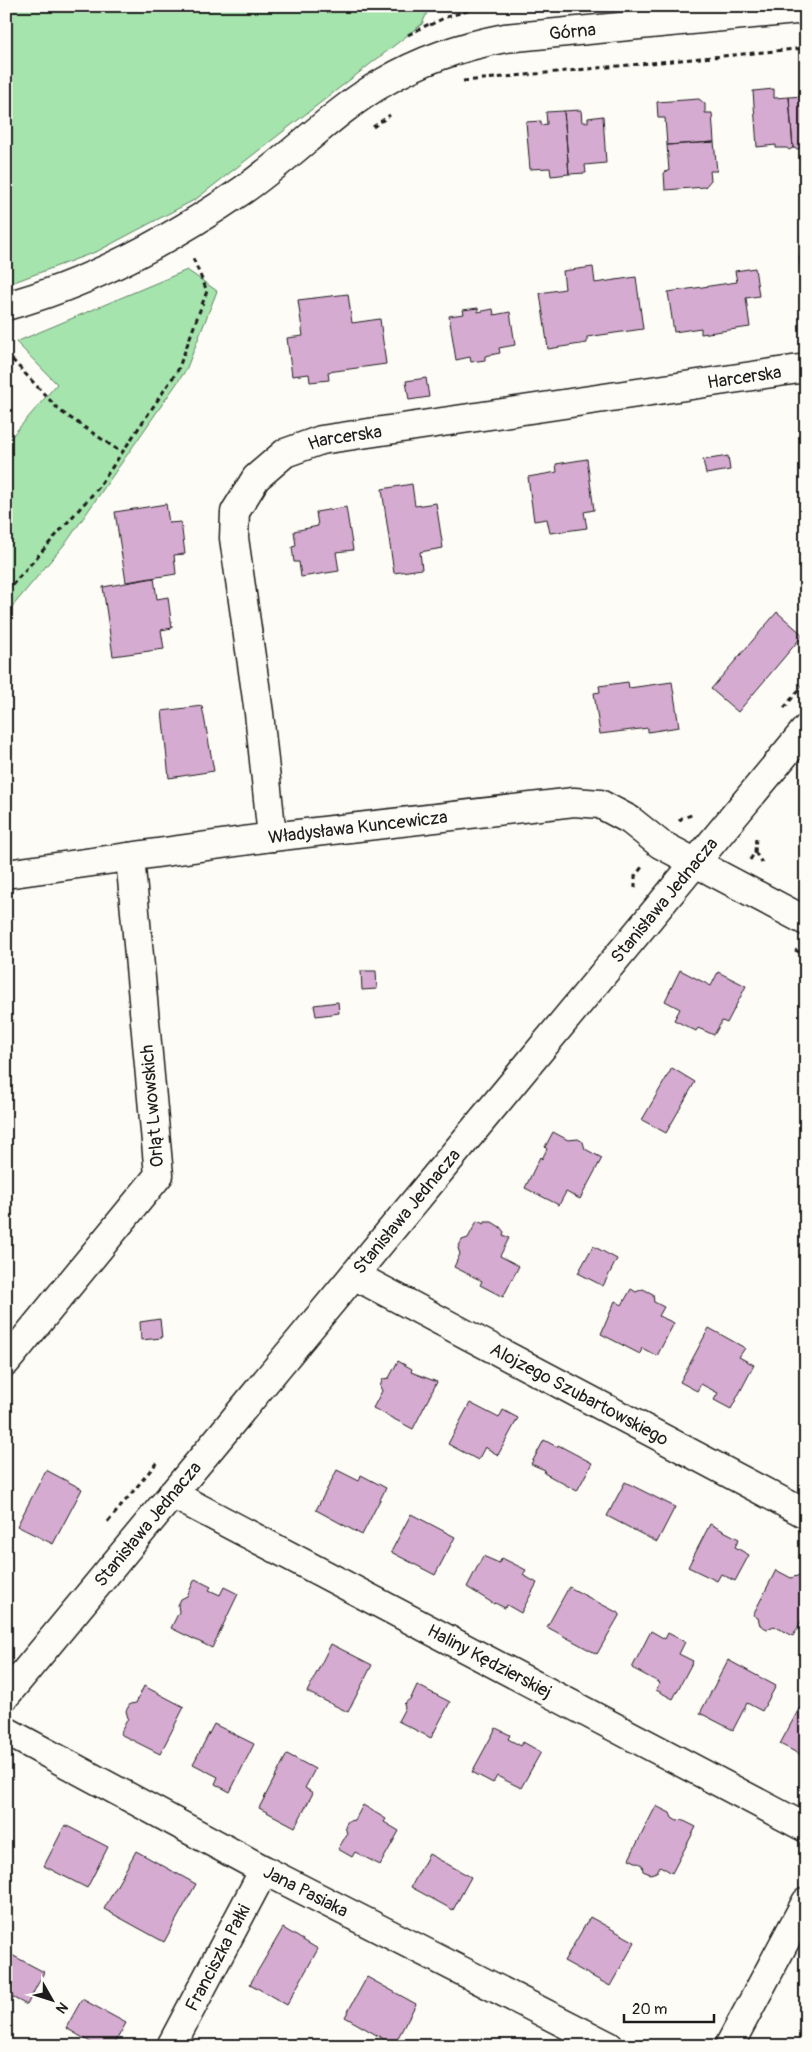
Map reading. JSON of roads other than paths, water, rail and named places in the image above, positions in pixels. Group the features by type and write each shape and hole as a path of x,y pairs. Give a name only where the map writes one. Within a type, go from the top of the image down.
{"street":[{"name":"Górna","path":"6,306 96,273 181,230 244,189 384,82 440,56 505,38 806,9"},
{"name":"Harcerska","path":"272,837 259,713 234,538 235,512 256,478 286,453 321,440 806,368"},
{"name":"Stanisława Jednacza","path":"6,1695 806,729"},
{"name":"Władysława Kuncewicza","path":"6,874 272,837 574,802 600,804 630,820 660,844 806,921"},
{"name":"Orląt Lwowskich","path":"6,1362 159,1175 130,857"},
{"name":"Alojzego Szubartowskiego","path":"354,1275 806,1514"},
{"name":"Haliny Kędzierskiej","path":"172,1494 806,1828"},
{"name":"Jana Pasiaka","path":"6,1731 264,1870 609,2046"},
{"name":"Franciszka Pałki","path":"172,2046 264,1870"},
{"path":"729,2046 806,1902"}]}
